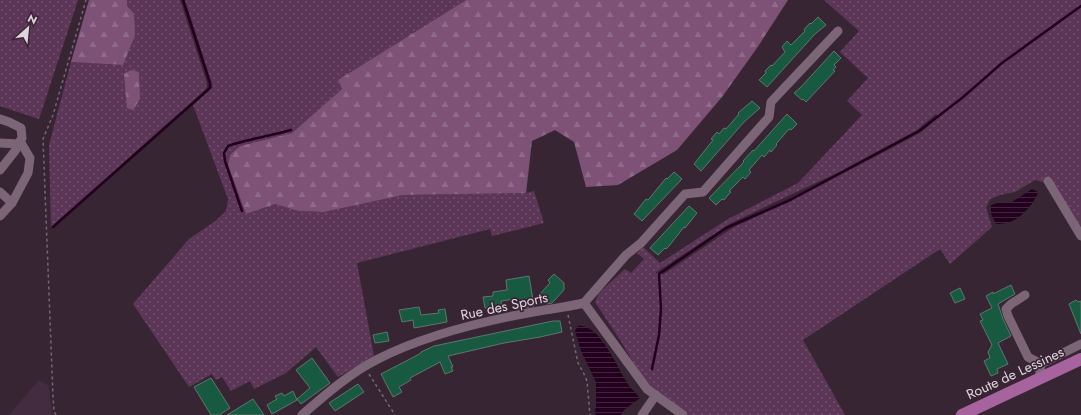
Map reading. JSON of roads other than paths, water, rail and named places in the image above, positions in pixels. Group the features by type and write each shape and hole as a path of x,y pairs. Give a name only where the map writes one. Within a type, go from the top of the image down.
{"main road":[{"name":"Route de Lessines","path":"962,415 1081,359"}],"street":[{"path":"683,415 647,389 584,303 626,255 641,243 685,194 703,192 769,116 771,102 838,31"},
{"path":"0,119 21,128 22,138 15,151 0,170"},
{"path":"0,143 19,143"},
{"path":"0,216 12,203 28,173 30,158 19,143"},
{"path":"1048,181 1081,236"},
{"path":"0,192 12,203"},
{"path":"1025,295 1006,309 1028,357 1042,364"},
{"name":"Rue des Sports","path":"302,415 334,388 365,367 378,359 419,342 461,329 533,312 584,303"},
{"path":"1072,348 1076,341 1081,338"},
{"path":"1042,364 1081,344"},
{"path":"1039,379 1042,364"},
{"path":"642,415 656,395"}],"waterway":[{"path":"53,227 210,88 210,83 183,0"},
{"path":"652,369 659,335 661,309 659,274 726,228 790,200 919,131 962,98 1002,63 1081,6"},
{"path":"242,211 225,161 224,153 228,146 291,130"}]}
